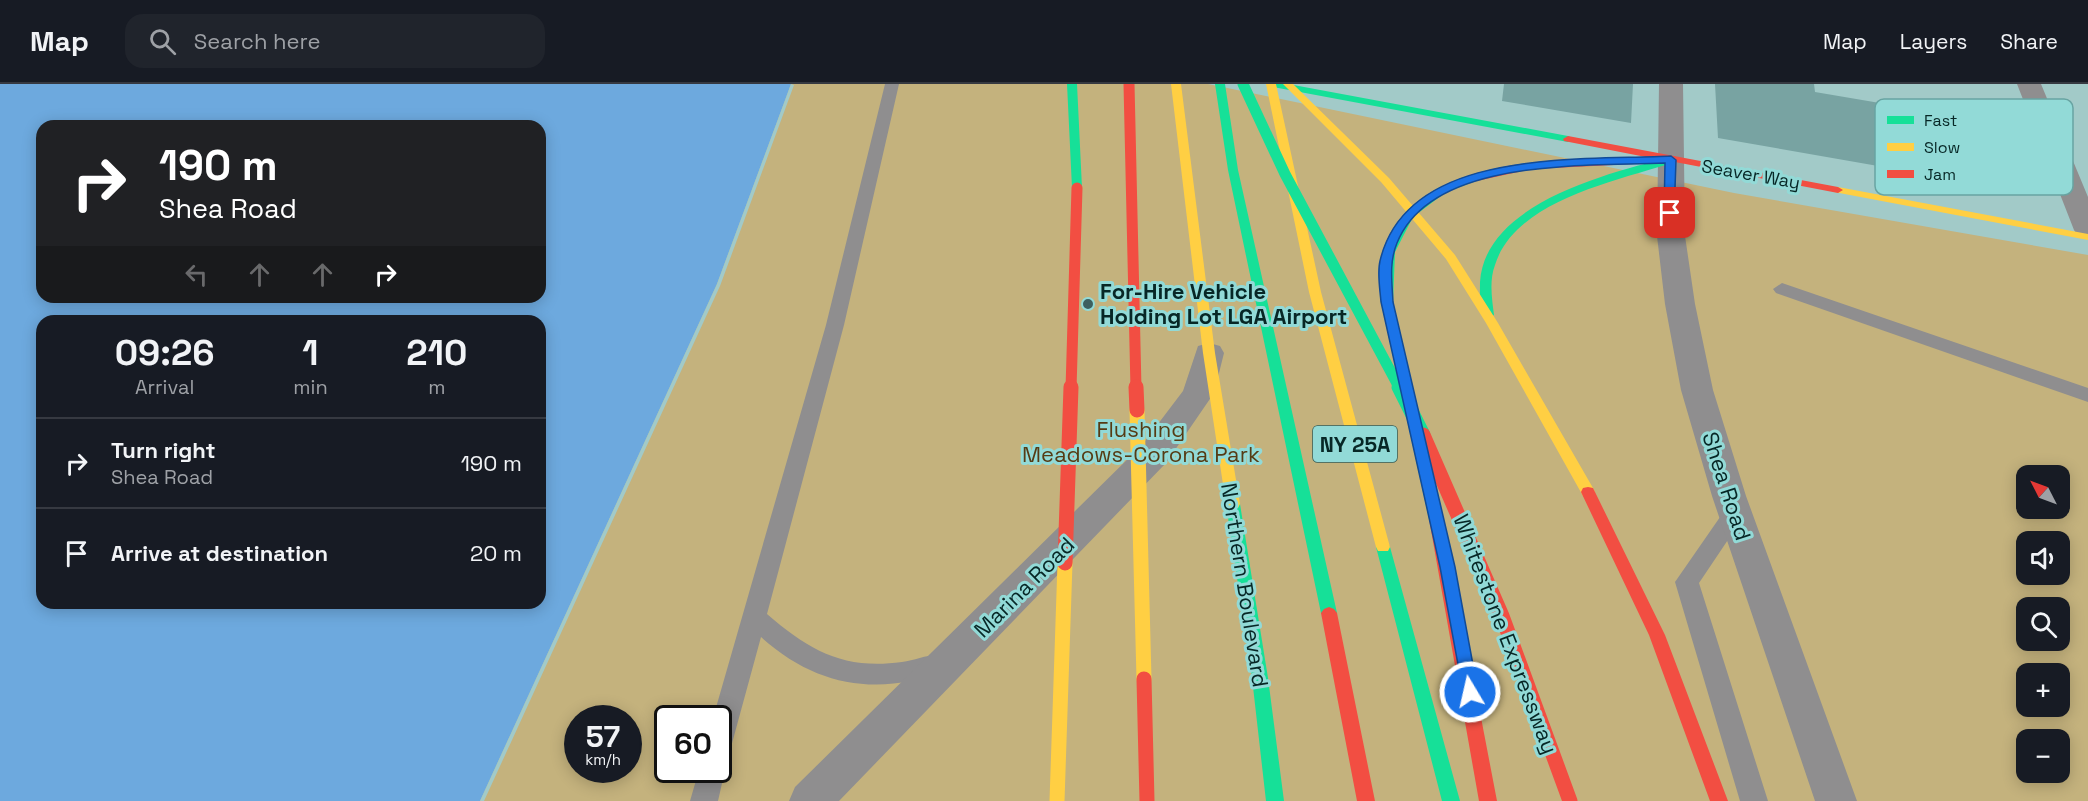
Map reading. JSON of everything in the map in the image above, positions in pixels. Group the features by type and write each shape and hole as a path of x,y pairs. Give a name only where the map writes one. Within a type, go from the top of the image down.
{"main road":[{"path":"1072,84 1077,188"},
{"path":"1057,801 1082,84"},
{"path":"1129,84 1147,801"},
{"name":"Northern Boulevard","path":"1176,84 1209,353 1260,678 1275,801"},
{"path":"1220,84 1233,170 1334,636 1366,801"},
{"name":"Whitestone Expressway","path":"1243,84 1277,161 1389,367 1442,476 1510,636 1570,801"},
{"name":"Seaver Way","path":"1272,84 2088,237"},
{"name":"NY 25A","path":"1272,84 1315,292 1451,801"},
{"path":"1290,86 1413,212 1450,257 1488,316 1567,450 1626,566 1655,630 1719,801"},
{"path":"1488,801 1457,617 1385,288 1388,253 1398,231 1413,212 1443,189 1487,173 1544,165 1671,160"},
{"path":"1488,316 1485,296 1487,266 1494,248 1514,224 1558,199 1671,160"}],"street":[{"name":"Shea Road","path":"1671,84 1671,236 1688,346 1711,441 1836,801"},
{"path":"2029,84 2035,99"},
{"path":"2073,193 2088,230"},
{"name":"Marina Road","path":"810,801 1154,454 1174,430 1198,393 1209,353"}],"lane":[{"path":"730,705 835,325 892,84"},
{"path":"1782,289 2088,394"},
{"path":"1735,513 1688,582 1754,801"},
{"path":"754,617 792,649 810,660 841,672 875,676 899,675 949,661"},
{"path":"704,801 709,783"}],"green space":[{"name":"Flushing Meadows-Corona Park","path":"791,84 1208,84 1734,193 2088,255 2088,801 480,801 717,284"}],"water":[{"path":"0,84 791,84 717,284 480,801 0,801"}],"pier":[{"path":"791,84 794,85 720,286 484,801 480,801 717,284"}],"building":[{"path":"1504,84 1633,84 1631,123 1502,101"},
{"path":"1715,84 1814,84 1815,92 1875,102 1875,165 1718,138"}],"traffic: fast":[{"path":"1072,84 1077,188"},
{"path":"1220,84 1233,170 1329,613"},
{"path":"1243,84 1285,174 1423,435"},
{"path":"1273,84 1568,139"},
{"path":"1488,315 1487,270 1499,242 1516,223 1565,195 1671,160"},
{"path":"1436,519 1387,302 1389,252 1409,215 1442,190 1472,179"},
{"path":"1233,504 1260,678 1275,801"},
{"path":"1383,547 1451,801"}],"traffic: slow":[{"path":"1176,84 1209,353 1233,504"},
{"path":"1271,84 1315,292 1383,547"},
{"path":"1288,84 1385,180 1451,257 1492,323 1588,492"},
{"path":"1838,190 2088,237"},
{"path":"1137,410 1144,679"},
{"path":"1057,801 1065,563"}],"traffic: jam":[{"path":"1129,84 1137,410"},
{"path":"1568,139 1838,190"},
{"path":"1472,179 1532,166 1671,160"},
{"path":"1065,563 1077,188"},
{"path":"1423,435 1502,616 1570,801"},
{"path":"1588,492 1657,635 1719,801"},
{"path":"1436,519 1488,801"},
{"path":"1329,613 1366,801"},
{"path":"1144,679 1147,801"}],"place":[{"name":"For-Hire Vehicle Holding Lot LGA Airport","path":"1088,304"}],"route":[{"path":"1470,692 1447,567 1387,302 1385,264 1392,241 1405,221 1431,195 1458,182 1487,173 1522,167 1671,160 1670,213"}]}
